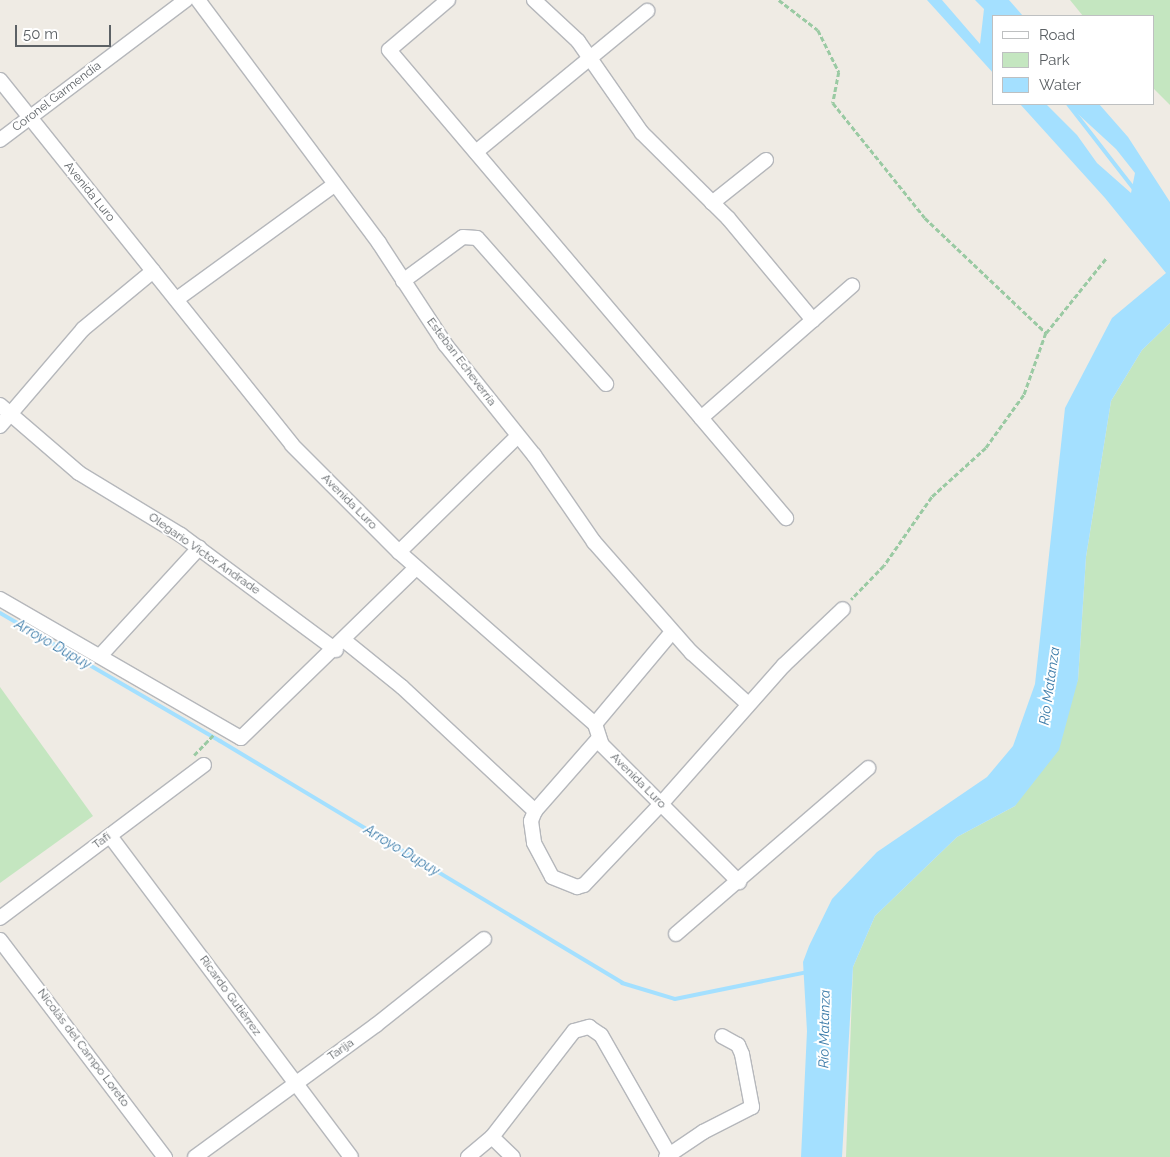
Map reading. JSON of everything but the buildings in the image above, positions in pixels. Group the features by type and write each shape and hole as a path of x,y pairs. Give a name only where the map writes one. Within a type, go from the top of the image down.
{"street":[{"name":"Coronel Garmendia","path":"0,140 186,0"},
{"name":"Esteban Echeverría","path":"198,0 403,280 444,344 518,436 600,549 672,632 748,704"},
{"path":"448,0 389,50 786,518"},
{"path":"534,0 591,57 642,133 712,203 813,320"},
{"path":"476,152 647,11"},
{"name":"Avenida Luro","path":"0,80 29,119 177,299 276,427 416,568 595,724"},
{"path":"712,203 766,160"},
{"path":"177,299 334,185"},
{"path":"403,280 463,237 476,238 606,384"},
{"path":"3,416 83,330 153,271"},
{"path":"701,418 852,286"},
{"name":"Olegario Victor Andrade","path":"3,416 90,480 199,548 402,687 535,811"},
{"path":"399,552 518,436"},
{"path":"100,656 199,548"},
{"path":"0,599 241,738 341,645 416,568"},
{"path":"672,632 595,724 598,739 535,811 531,832 552,876 571,887 584,885 660,804 748,704 843,609"},
{"name":"Avenida Luro","path":"598,739 739,882"},
{"name":"Tafí","path":"0,918 204,765"},
{"path":"676,934 739,882 836,792 856,782 868,768"},
{"name":"Ricardo Gutiérrez","path":"110,836 351,1157"},
{"name":"Tarija","path":"195,1157 376,1025 484,939"},
{"name":"Nicolás del Campo Loreto","path":"0,940 165,1157"},
{"path":"468,1157 492,1137 574,1031 589,1027 601,1035 668,1156 703,1132 752,1107 742,1054 738,1045 722,1036"},
{"path":"492,1137 514,1157"}],"path":[{"path":"778,0 810,22 824,40 839,72 833,104 894,180 925,218 1046,333"},
{"path":"843,609 884,566 932,497 986,448 1024,395 1046,333 1107,257"}],"green space":[{"path":"1070,0 1170,0 1170,105 1155,90 1155,15 1082,15"},
{"path":"1170,323 1170,1157 846,1157 853,967 875,916 957,837 1015,806 1078,680 1086,557 1111,401 1142,350"},
{"path":"0,687 93,816 0,883"}],"water":[{"path":"927,0 942,0 980,44 984,9 975,0 1009,0 1022,15 992,15 992,72"},
{"name":"Río Matanza","path":"1021,105 1047,105 1077,135 1097,163 1131,193 1135,173 1116,149 1068,105 1100,105 1128,137 1170,202 1170,323 1142,350 1111,401 1086,557 1078,680 1059,750 1015,806 957,837 875,916 853,967 842,1157 801,1157 807,1031 803,962 809,946 832,899 877,852 987,777 1013,746 1035,684 1065,408 1112,318 1166,273 1105,198"}],"waterway":[{"path":"1069,105 1134,189"},
{"name":"Arroyo Dupuy","path":"0,613 220,741 622,983 675,999 808,972"}]}
